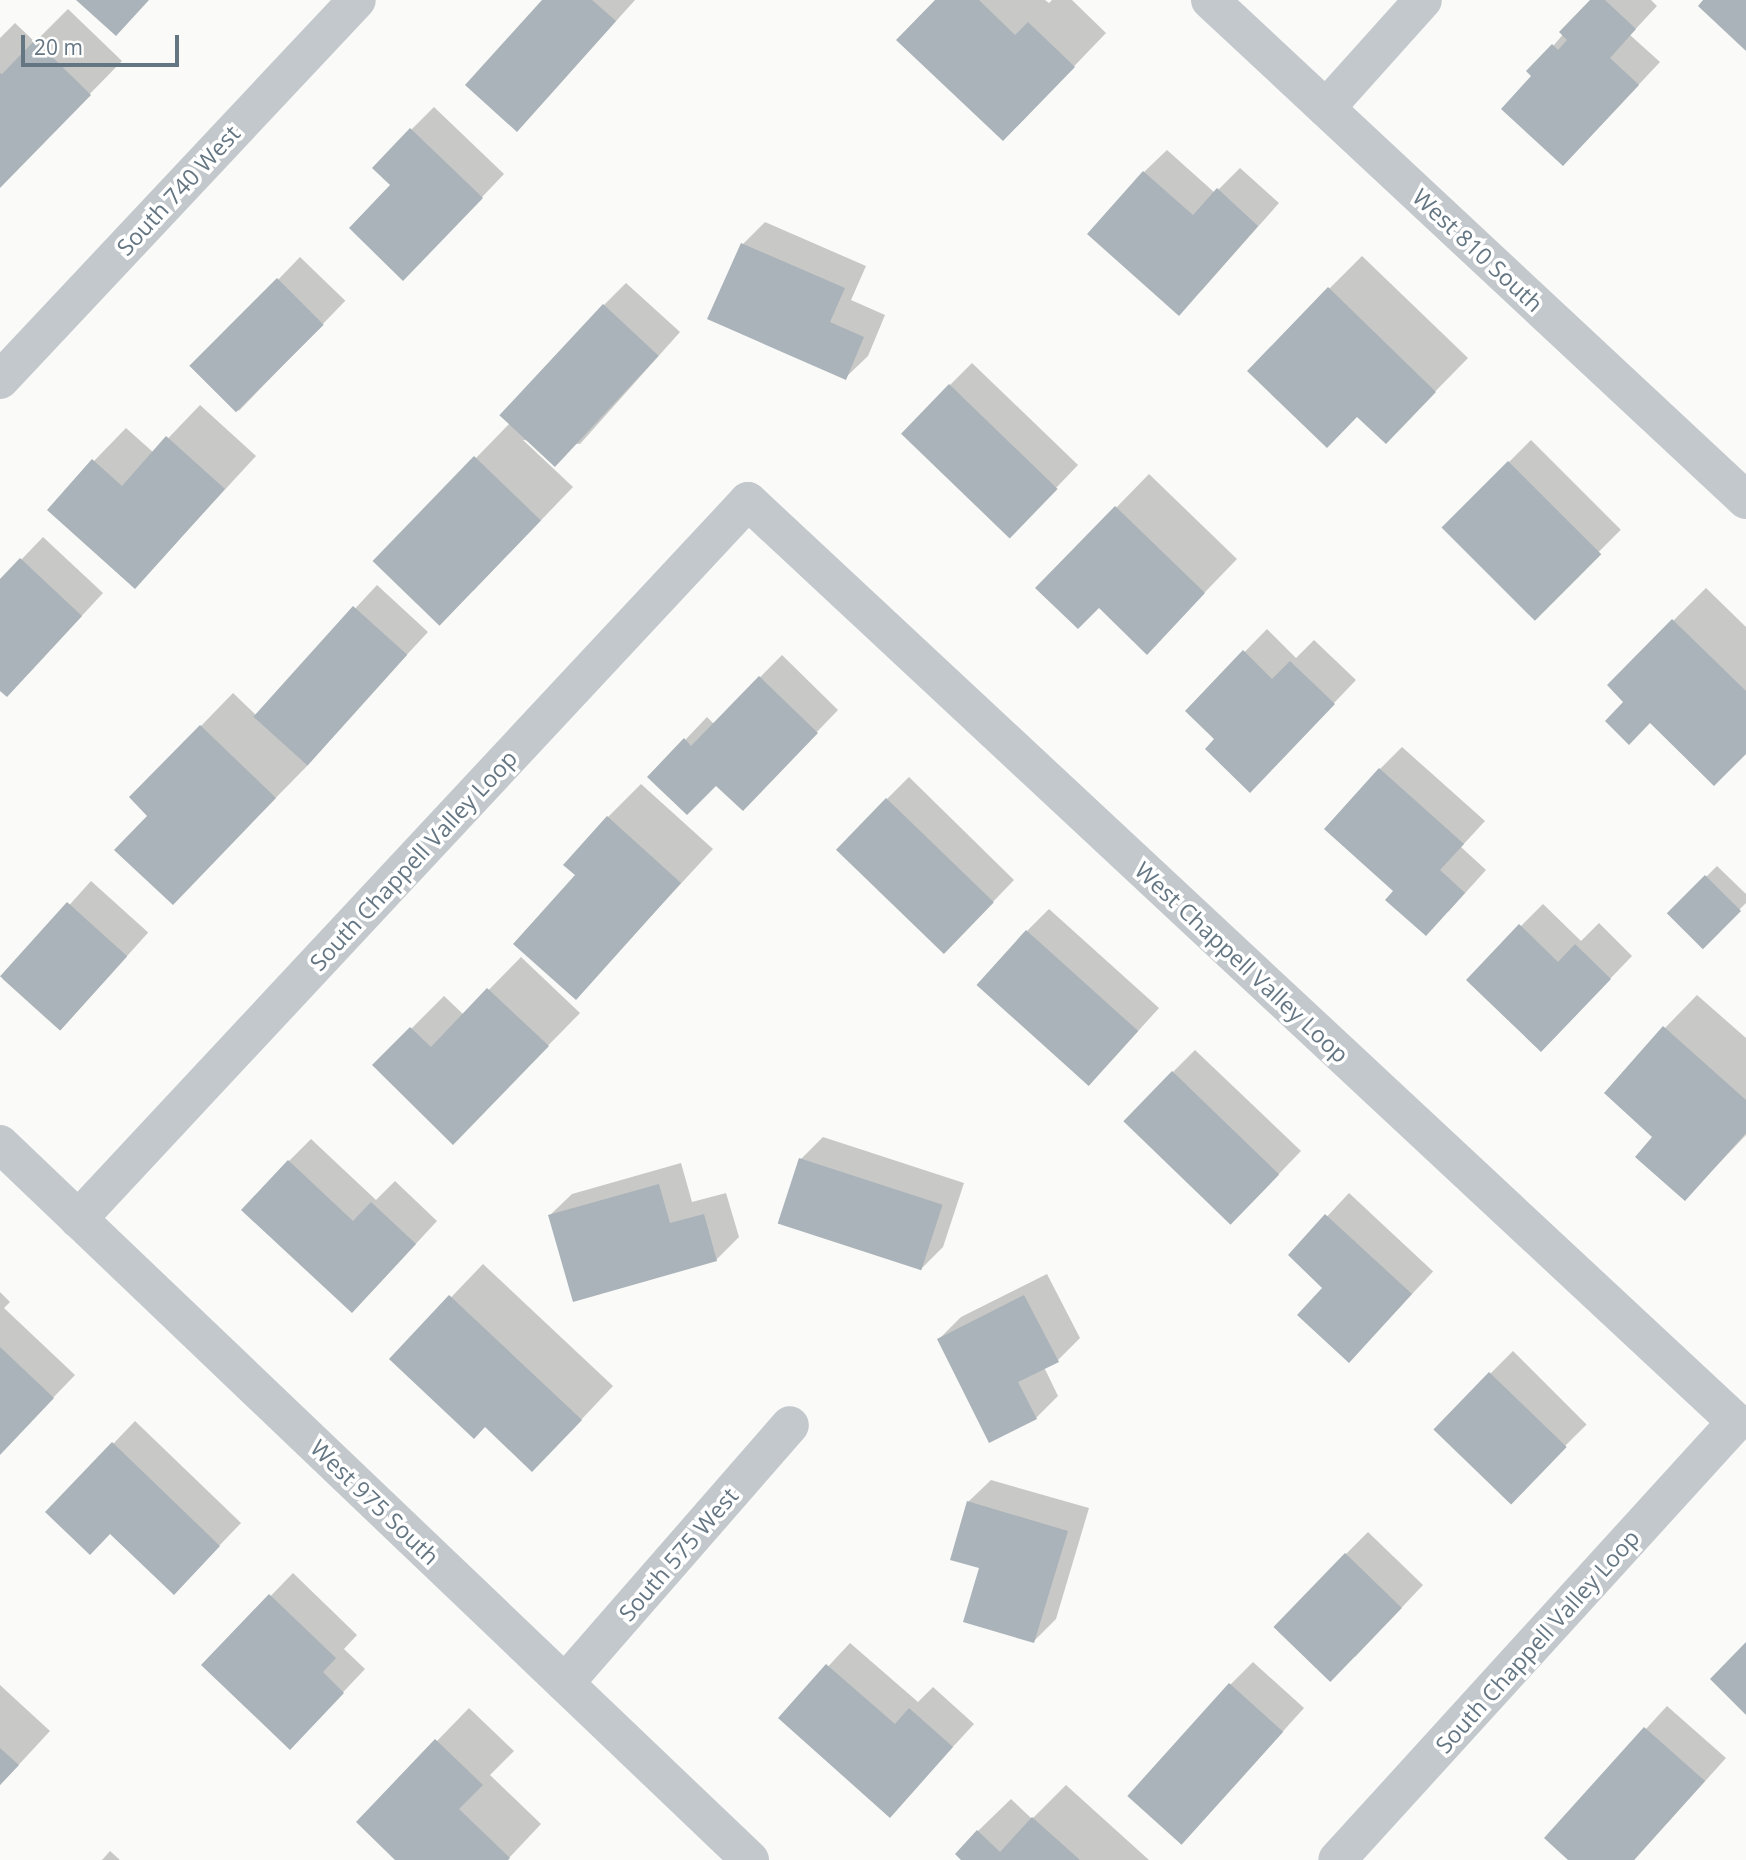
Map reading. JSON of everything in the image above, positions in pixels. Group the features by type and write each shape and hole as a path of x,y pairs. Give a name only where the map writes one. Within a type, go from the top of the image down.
{"street":[{"name":"South 740 West","path":"0,380 356,0"},
{"name":"West 810 South","path":"1210,0 1746,500"},
{"path":"1326,108 1423,0"},
{"name":"South Chappell Valley Loop","path":"78,1219 748,501"},
{"name":"West Chappell Valley Loop","path":"748,501 1736,1422"},
{"name":"West 975 South","path":"0,1144 750,1860"},
{"name":"South Chappell Valley Loop","path":"1337,1860 1736,1422"},
{"name":"South 575 West","path":"565,1684 790,1425"}],"building":[{"path":"76,0 149,0 116,36"},
{"path":"542,0 592,0 616,21 517,132 465,85"},
{"path":"935,0 979,0 1015,35 1028,22 1075,67 1003,141 896,40"},
{"path":"1590,0 1605,0 1636,29 1610,58 1639,85 1563,166 1501,109 1531,76 1526,71 1552,44 1558,50 1567,40 1559,32"},
{"path":"1703,0 1746,0 1746,51 1698,6"},
{"path":"35,40 91,95 0,188 0,73"},
{"path":"410,128 483,198 403,281 349,228 390,185 372,168"},
{"path":"1143,171 1193,215 1217,188 1258,226 1179,316 1087,234"},
{"path":"741,243 845,288 830,322 864,337 846,380 707,319"},
{"path":"277,278 324,325 236,412 189,366"},
{"path":"1328,287 1436,392 1386,444 1357,417 1327,448 1247,371"},
{"path":"603,304 659,356 555,467 499,415"},
{"path":"949,384 1058,489 1010,539 901,434"},
{"path":"166,436 225,489 135,589 47,510 92,459 122,486"},
{"path":"474,456 541,521 439,626 373,561"},
{"path":"1508,461 1601,554 1535,621 1442,527"},
{"path":"1115,506 1205,593 1147,655 1099,608 1078,629 1035,588"},
{"path":"20,558 82,616 7,697 0,691 0,579"},
{"path":"353,606 407,655 308,766 253,717"},
{"path":"1672,619 1746,691 1746,754 1714,786 1650,723 1629,745 1605,721 1623,702 1607,685"},
{"path":"1243,650 1272,679 1290,661 1335,704 1250,793 1205,749 1214,739 1185,711"},
{"path":"759,676 818,733 743,811 716,786 687,815 647,777 684,738 691,746"},
{"path":"200,725 276,798 173,905 114,850 147,816 129,797"},
{"path":"1379,768 1464,844 1440,870 1465,893 1426,936 1385,900 1393,891 1324,829"},
{"path":"886,798 994,902 944,954 836,850"},
{"path":"607,816 681,883 576,1000 513,944 575,875 563,865"},
{"path":"1705,875 1741,911 1703,949 1667,913"},
{"path":"67,902 127,956 60,1031 0,976"},
{"path":"1519,924 1558,962 1575,944 1611,979 1541,1052 1466,980"},
{"path":"1026,930 1138,1031 1089,1086 976,985"},
{"path":"487,988 549,1046 453,1145 372,1065 410,1027 431,1047"},
{"path":"1663,1026 1746,1100 1746,1133 1685,1201 1635,1157 1652,1137 1604,1093"},
{"path":"1172,1071 1279,1175 1231,1225 1123,1121"},
{"path":"799,1158 943,1205 921,1270 778,1224"},
{"path":"288,1160 353,1221 371,1202 416,1244 352,1313 241,1210"},
{"path":"659,1184 670,1223 704,1214 717,1261 573,1302 548,1215"},
{"path":"1325,1214 1412,1294 1349,1363 1297,1315 1322,1288 1288,1255"},
{"path":"449,1295 582,1420 532,1472 485,1427 474,1439 389,1359"},
{"path":"1024,1295 1059,1362 1018,1382 1037,1419 989,1443 937,1339"},
{"path":"0,1347 54,1398 0,1455"},
{"path":"1489,1372 1567,1447 1511,1505 1433,1430"},
{"path":"112,1442 220,1546 174,1595 110,1534 90,1555 45,1512"},
{"path":"967,1501 1068,1531 1034,1643 963,1622 979,1568 950,1560"},
{"path":"1345,1553 1402,1608 1330,1682 1273,1627"},
{"path":"269,1594 336,1658 323,1672 344,1693 290,1750 201,1665"},
{"path":"1746,1642 1746,1715 1710,1679"},
{"path":"826,1664 895,1724 909,1708 953,1747 890,1818 778,1718"},
{"path":"1229,1683 1283,1732 1182,1845 1127,1796"},
{"path":"1644,1727 1705,1781 1634,1860 1568,1860 1544,1838"},
{"path":"435,1739 483,1785 459,1809 510,1858 508,1860 395,1860 356,1822"},
{"path":"0,1748 19,1765 0,1785"},
{"path":"1032,1817 1080,1860 961,1860 955,1854 977,1830 1000,1852"}]}
